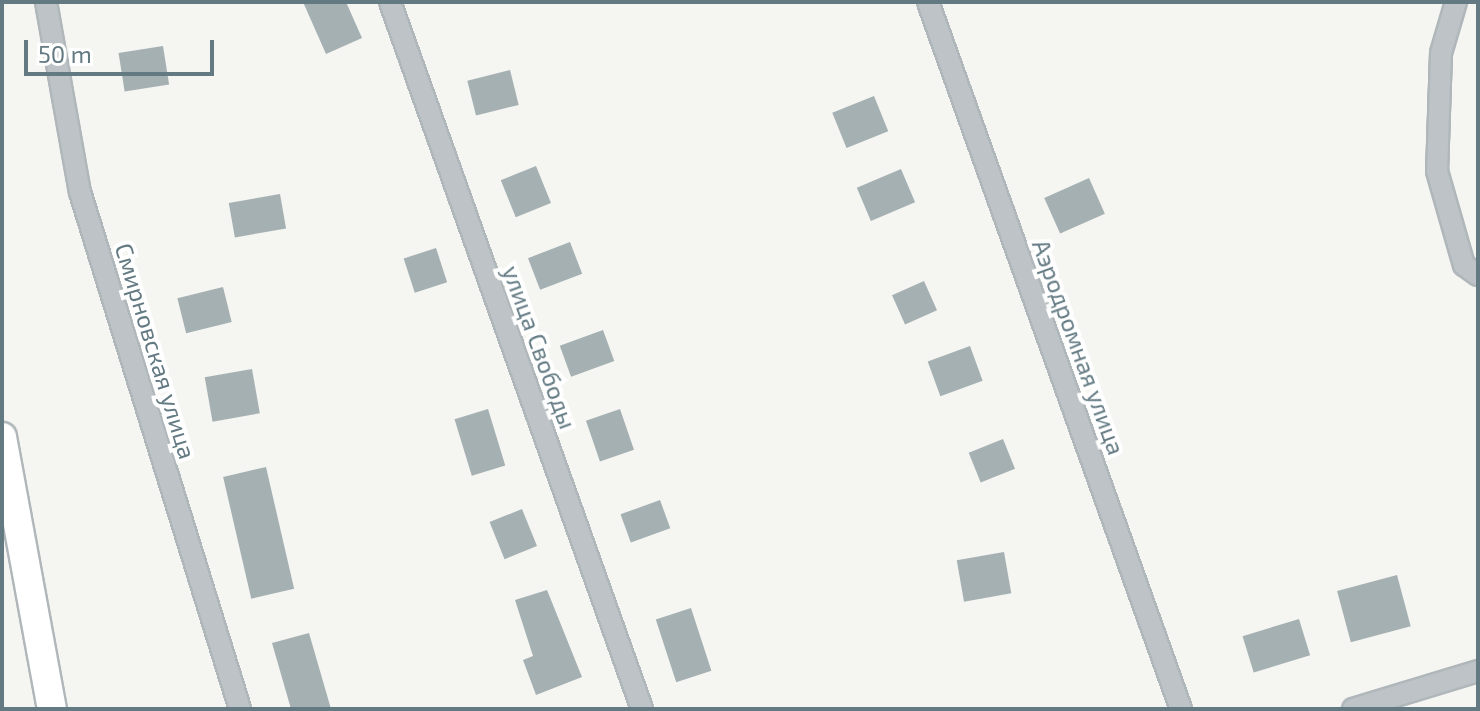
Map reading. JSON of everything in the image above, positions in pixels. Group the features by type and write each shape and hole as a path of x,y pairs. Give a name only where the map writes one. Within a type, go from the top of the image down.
{"main road":[{"path":"2,437 52,709"}],"street":[{"name":"Смирновская улица","path":"46,2 80,192 240,709"},
{"name":"улица Свободы","path":"390,2 642,709"},
{"name":"Аэродромная улица","path":"928,2 1181,709"},
{"path":"1456,2 1441,53 1437,171 1464,265 1478,275"},
{"path":"1353,709 1478,671"}],"building":[{"path":"303,2 346,2 362,38 326,54"},
{"path":"163,46 169,85 125,92 119,53"},
{"path":"510,70 519,105 476,116 467,81"},
{"path":"874,96 888,131 847,148 832,113"},
{"path":"536,166 551,203 516,217 501,180"},
{"path":"901,169 915,202 871,221 857,188"},
{"path":"1089,178 1105,214 1060,234 1044,198"},
{"path":"280,194 286,228 235,237 229,203"},
{"path":"570,242 582,274 540,290 528,258"},
{"path":"436,248 447,282 415,293 404,259"},
{"path":"924,281 937,310 905,324 892,295"},
{"path":"223,287 232,322 186,333 177,298"},
{"path":"603,330 614,361 571,377 560,346"},
{"path":"970,346 983,381 940,396 928,361"},
{"path":"252,369 260,413 213,422 205,377"},
{"path":"488,409 505,465 472,476 455,419"},
{"path":"620,409 634,450 600,461 586,421"},
{"path":"1003,439 1015,469 981,483 969,453"},
{"path":"266,467 294,589 251,599 223,477"},
{"path":"660,500 670,528 631,543 621,514"},
{"path":"522,509 537,546 505,559 490,522"},
{"path":"1004,552 1011,593 964,602 957,560"},
{"path":"1397,575 1411,626 1351,642 1337,591"},
{"path":"547,590 582,677 536,695 523,660 533,656 515,600"},
{"path":"691,608 711,671 676,682 656,619"},
{"path":"1299,619 1310,655 1254,673 1243,636"},
{"path":"309,633 331,709 291,709 272,643"}]}
